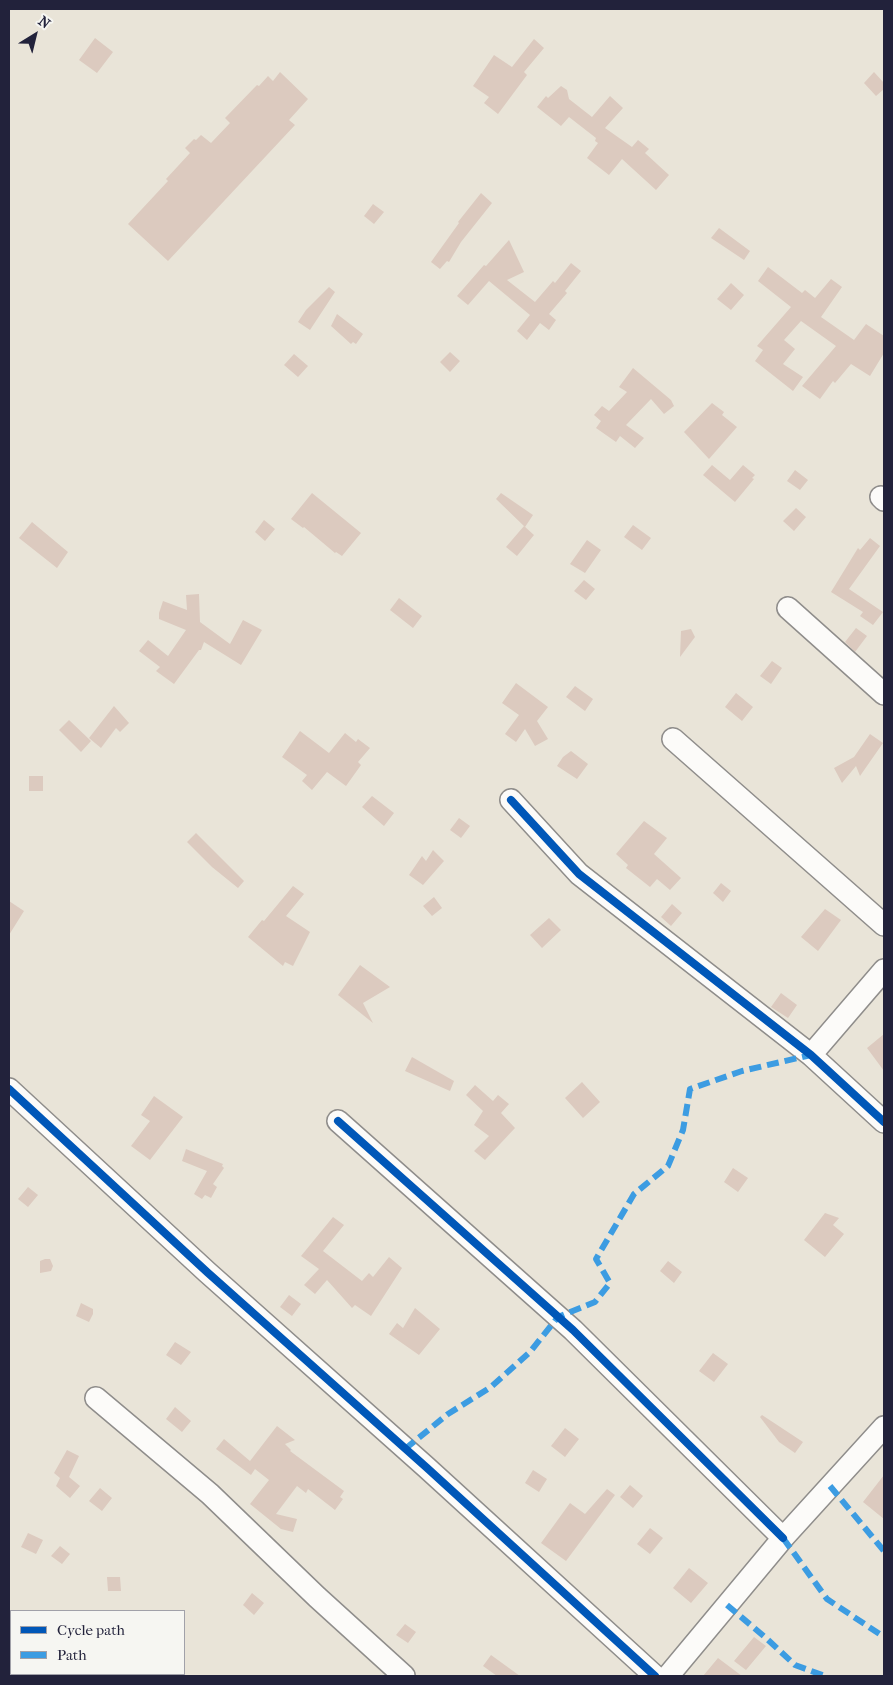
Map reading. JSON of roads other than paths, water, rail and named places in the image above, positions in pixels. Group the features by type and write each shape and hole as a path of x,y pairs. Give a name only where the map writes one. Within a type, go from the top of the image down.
{"street":[{"path":"788,608 884,694"},
{"path":"673,739 884,925"},
{"path":"511,800 579,874 811,1055 884,1122"},
{"path":"811,1055 884,970"},
{"path":"9,1089 214,1278 655,1676"},
{"path":"338,1121 573,1330 783,1538"},
{"path":"96,1398 210,1494 317,1597 404,1676"},
{"path":"668,1676 783,1538 884,1427"}]}
